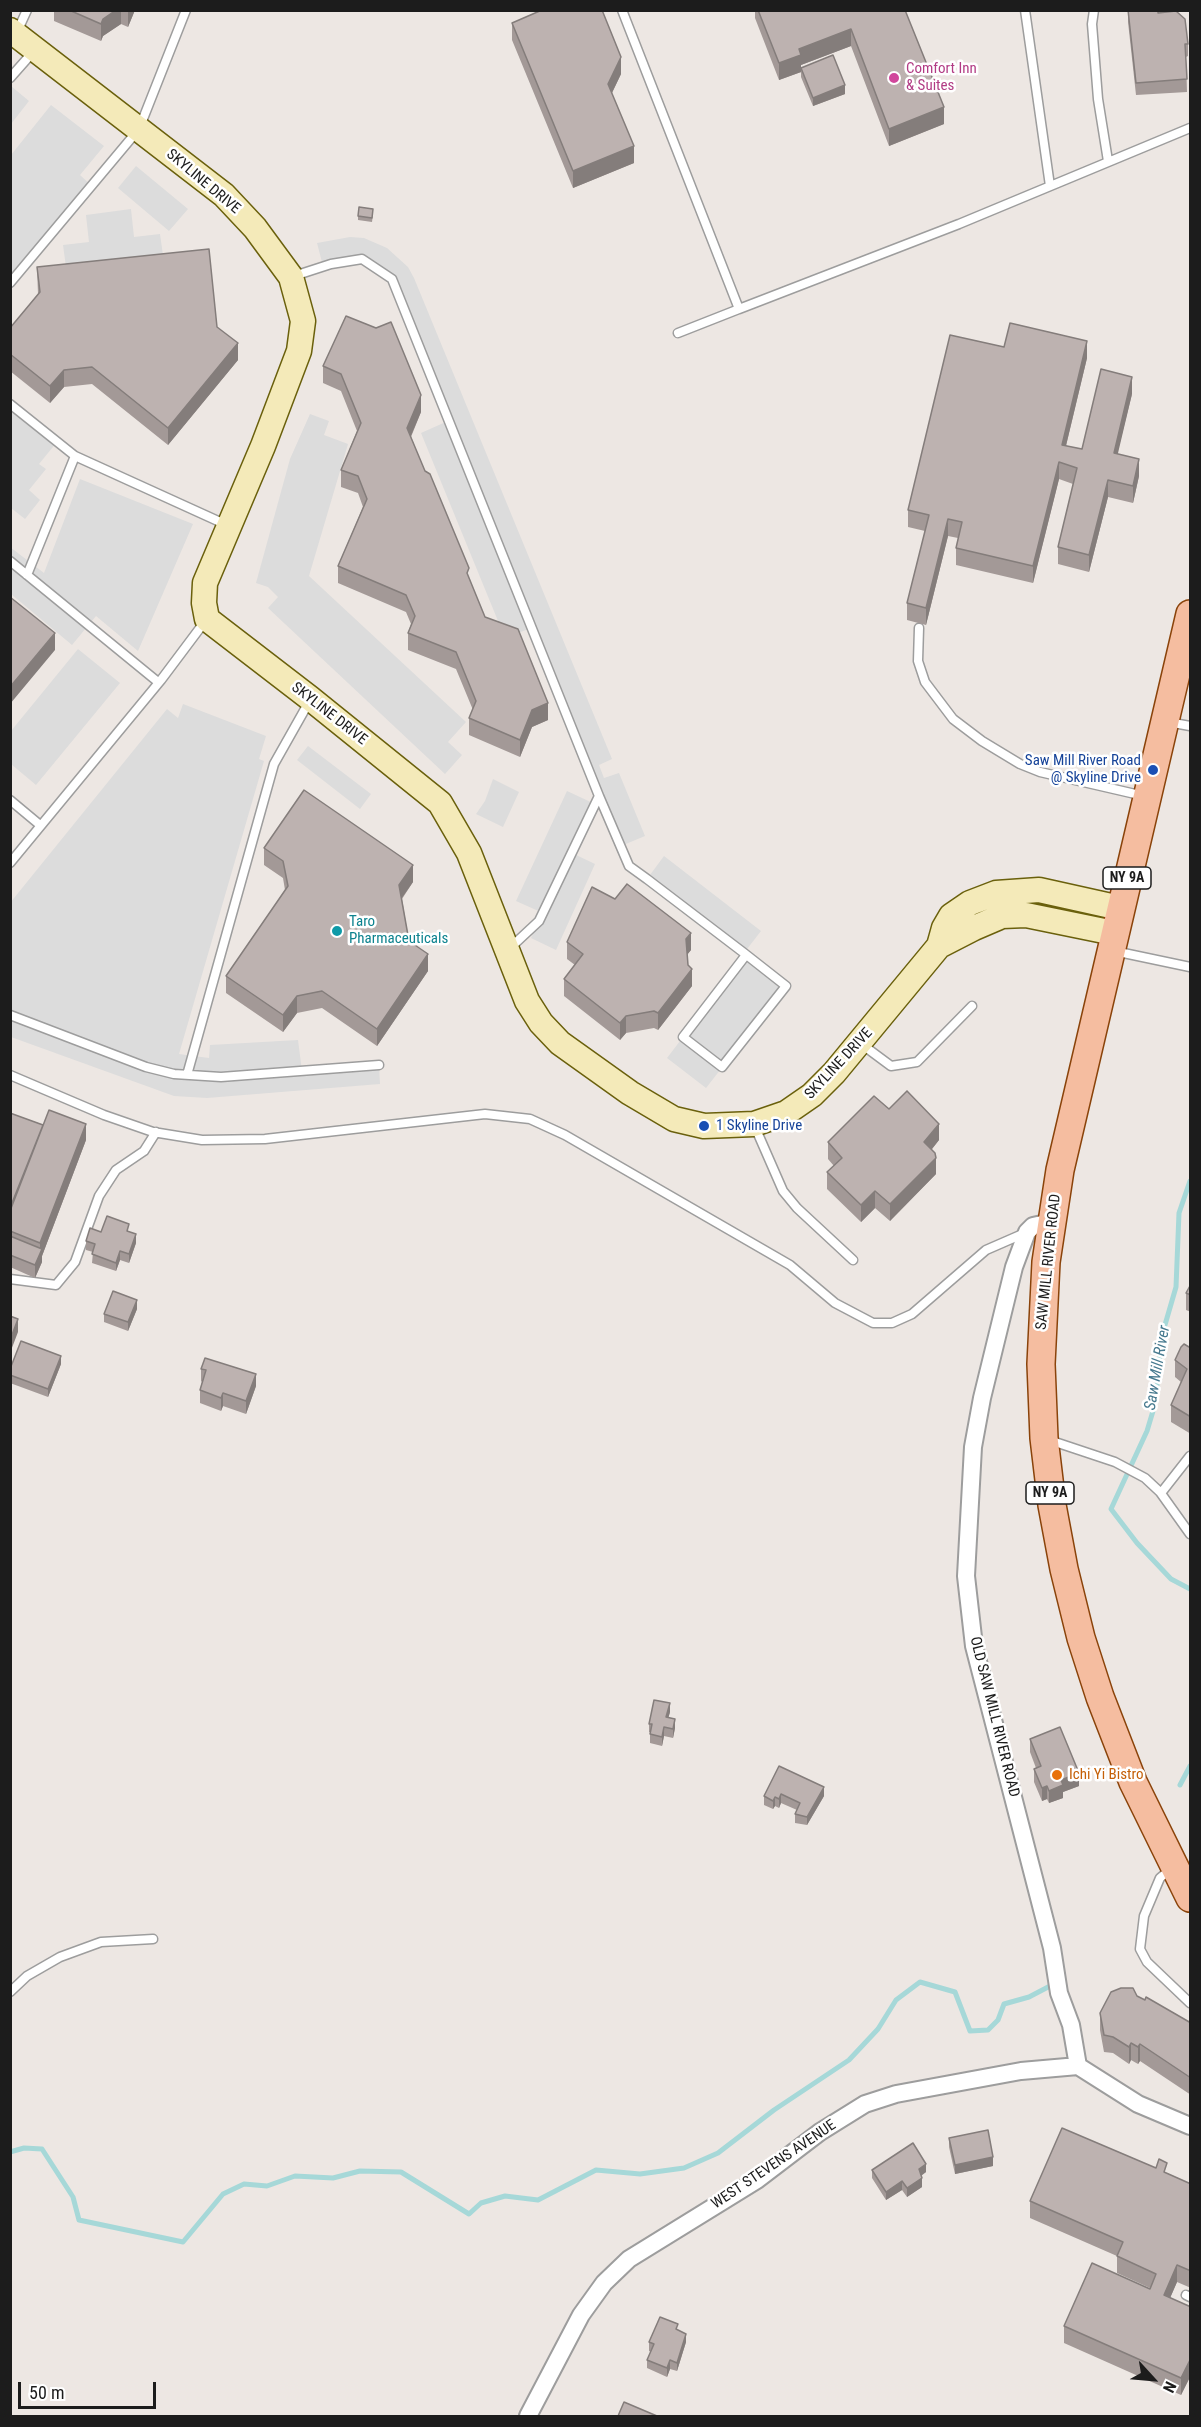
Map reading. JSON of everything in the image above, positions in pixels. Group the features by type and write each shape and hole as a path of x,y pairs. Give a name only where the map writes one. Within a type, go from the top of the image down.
{"main road":[{"name":"SAW MILL RIVER ROAD","path":"1190,618 1178,723 1147,797 1072,1109 1039,1227 1044,1438 1064,1569 1089,1665 1133,1782 1173,1867 1191,1898"}],"street":[{"name":"SKYLINE DRIVE","path":"14,32 224,195 255,228 291,277 303,321 299,351 263,446 205,583 204,603 207,619 440,803 469,853 527,1001 541,1023 574,1054 630,1094 660,1112 688,1124 720,1127 754,1124 800,1105 834,1074 939,946 982,924 1014,915 1050,918 1115,930"},
{"name":"OLD SAW MILL RIVER ROAD","path":"1039,1227 1005,1301 980,1408 973,1447 966,1576 974,1646 1050,1941 1078,2066"},
{"path":"1078,2066 1138,2104 1191,2126"},
{"name":"WEST STEVENS AVENUE","path":"528,2416 581,2314 604,2283 629,2259 757,2180 820,2132 865,2104 896,2094 1021,2071 1078,2066"}],"lane":[{"path":"14,32 27,10"},
{"path":"10,283 139,129 186,10"},
{"path":"622,10 739,309"},
{"path":"1025,10 1050,186"},
{"path":"1094,10 1092,24 1098,99 1108,161"},
{"path":"10,78 36,49"},
{"path":"678,333 959,224 1191,128"},
{"path":"291,277 331,264 362,259 392,279 629,866 746,955 786,986 722,1067 683,1036 746,955"},
{"path":"10,404 75,456 229,526"},
{"path":"27,575 75,456"},
{"path":"10,561 158,682"},
{"path":"10,862 207,619"},
{"path":"919,628 918,661 925,682 953,719 982,741 1020,764 1040,772 1147,797"},
{"path":"187,1076 274,764 311,699"},
{"path":"507,951 539,921 599,796"},
{"path":"10,800 40,825"},
{"path":"1115,930 1191,967"},
{"path":"860,1043 891,1066 917,1062 972,1006"},
{"path":"10,1015 146,1067 187,1076 221,1077 379,1065"},
{"path":"10,1075 105,1115 156,1132 202,1140 265,1139 485,1114 530,1119 565,1135 790,1265 835,1303 873,1323 892,1323 912,1314 986,1250 1039,1227"},
{"path":"754,1124 783,1191 796,1208 853,1260"},
{"path":"10,1279 56,1285 75,1262 99,1196 116,1170 144,1151 156,1132"},
{"path":"1044,1438 1115,1462 1145,1478 1161,1493 1191,1534"},
{"path":"1161,1493 1191,1456"},
{"path":"1173,1867 1160,1878 1144,1916 1140,1949 1148,1962 1191,2003"},
{"path":"10,1992 27,1976 60,1957 101,1942 153,1939"}],"shaded area":[{"path":"11,86 29,101 11,124"},
{"path":"51,105 104,146 80,175 92,186 11,283 11,155"},
{"path":"136,166 188,209 169,231 118,188"},
{"path":"131,209 134,237 160,234 163,255 66,267 63,245 89,242 86,215"},
{"path":"350,237 364,238 387,248 408,267 414,278 612,759 599,765 604,778 619,773 645,836 621,846 531,628 505,638 421,433 448,421 392,279 362,259 323,266 317,243"},
{"path":"10,404 57,442 39,464 46,469 29,490 40,500 25,519 11,508"},
{"path":"310,414 329,421 324,435 348,444 309,576 466,722 448,742 462,755 445,774 268,608 278,597 268,587 256,583 290,459"},
{"path":"80,479 193,524 138,651 96,616 72,645 11,594 10,547 44,573"},
{"path":"78,649 120,683 36,785 11,764 11,731"},
{"path":"183,704 266,736 259,759 264,761 179,1054 209,1058 210,1045 298,1040 302,1071 379,1065 380,1084 207,1098 174,1096 11,1037 10,903 167,709 178,718"},
{"path":"308,746 371,794 360,809 297,760"},
{"path":"493,779 519,792 503,827 476,814 485,801"},
{"path":"567,791 595,804 572,853 595,864 556,950 531,938 543,913 516,901"},
{"path":"664,856 761,931 744,953 647,879"},
{"path":"746,955 786,986 706,1088 667,1058"}],"building":[{"path":"69,10 116,10 103,19 101,24"},
{"path":"542,10 602,10 621,57 608,84 634,146 573,171 512,23"},
{"name":"Comfort Inn & Suites","path":"758,10 905,10 944,107 889,129 851,29 799,49 801,55 779,63"},
{"path":"1128,10 1158,10 1158,13 1176,11 1185,19 1188,44 1185,44 1187,79 1136,83"},
{"path":"833,55 845,85 813,98 801,68"},
{"path":"359,207 373,209 372,218 358,216"},
{"path":"209,249 217,327 238,343 168,428 92,367 64,370 50,386 10,354 10,328 40,292 37,267"},
{"path":"346,316 376,328 391,322 421,395 407,428 425,471 430,474 469,568 467,573 485,617 518,629 548,703 532,710 520,740 469,718 476,701 456,652 408,633 415,616 406,595 338,566 367,499 358,476 341,470 361,423 341,374 323,366"},
{"path":"1010,323 1087,341 1062,445 1082,449 1101,369 1132,377 1114,453 1139,459 1133,486 1108,480 1089,555 1058,547 1077,468 1059,462 1033,566 956,548 962,522 948,519 926,608 907,603 929,515 908,510 950,335 1004,347"},
{"path":"10,597 55,633 10,687"},
{"name":"Taro Pharmaceuticals","path":"304,790 413,865 399,885 409,941 428,954 377,1029 322,991 297,996 283,1015 226,976 288,886 283,861 264,848"},
{"path":"627,884 691,933 686,939 688,965 692,969 658,1013 654,1011 626,1016 620,1023 564,979 583,954 567,942 592,887 615,899"},
{"path":"907,1091 939,1124 924,1142 935,1153 936,1158 890,1204 875,1191 861,1205 827,1172 842,1158 828,1142 874,1096 889,1109"},
{"path":"49,1110 86,1124 40,1243 10,1231 10,1211"},
{"path":"10,1113 43,1125 10,1208"},
{"path":"107,1216 129,1224 127,1231 136,1234 129,1254 120,1251 116,1263 92,1254 95,1244 86,1241 90,1228 101,1232"},
{"path":"10,1236 42,1249 35,1265 10,1255"},
{"path":"1191,1284 1191,1295 1186,1293"},
{"path":"113,1291 137,1300 128,1322 104,1314"},
{"path":"10,1316 18,1319 10,1340"},
{"path":"21,1341 61,1356 48,1389 10,1375 10,1369"},
{"path":"1184,1344 1191,1346 1191,1417 1171,1405 1187,1369 1175,1360"},
{"path":"205,1358 256,1374 246,1401 223,1393 221,1398 200,1390 206,1370 201,1369"},
{"path":"654,1700 670,1703 666,1717 675,1719 673,1729 664,1727 662,1737 650,1734 652,1724 649,1724"},
{"name":"Ichi Yi Bistro","path":"1060,1727 1079,1773 1061,1780 1063,1785 1049,1791 1047,1786 1042,1788 1034,1769 1041,1766 1030,1739"},
{"path":"779,1766 824,1787 807,1817 795,1814 800,1803 781,1794 779,1799 775,1797 773,1801 764,1796"},
{"path":"1121,1988 1133,1988 1137,1996 1145,2000 1146,1997 1191,2023 1191,2078 1140,2044 1138,2047 1131,2043 1129,2047 1113,2037 1104,2035 1100,2013 1111,1992"},
{"path":"1062,2128 1156,2168 1159,2159 1167,2163 1164,2172 1191,2184 1191,2271 1177,2265 1164,2295 1191,2307 1191,2358 1181,2378 1064,2326 1092,2263 1150,2289 1156,2274 1117,2256 1123,2242 1030,2201"},
{"path":"988,2130 993,2157 955,2165 949,2138"},
{"path":"913,2143 926,2164 919,2169 922,2178 907,2188 902,2181 886,2192 872,2170"},
{"path":"660,2317 678,2324 676,2329 686,2334 677,2363 670,2360 667,2368 647,2360 654,2344 649,2342"},
{"path":"624,2402 657,2416 618,2416"}],"waterway":[{"name":"Saw Mill River","path":"1190,1181 1179,1213 1176,1287 1160,1342 1159,1372 1153,1411 1147,1431 1111,1509 1137,1543 1171,1579 1190,1589"},
{"path":"1180,1785 1190,1766"},
{"path":"10,2152 24,2148 42,2149 73,2197 79,2220 183,2242 223,2194 244,2184 267,2186 295,2176 333,2178 360,2171 401,2172 469,2214 481,2203 505,2196 538,2200 596,2170 640,2174 684,2168 718,2153 774,2110 849,2060 878,2029 896,2000 920,1982 955,1992 970,2031 988,2030 998,2020 1004,2004 1029,1997 1050,1986"}],"place":[{"name":"Comfort Inn & Suites","path":"894,78"},
{"name":"Saw Mill River Road @ Skyline Drive","path":"1153,770"},
{"name":"Taro Pharmaceuticals","path":"337,931"},
{"name":"1 Skyline Drive","path":"704,1126"},
{"name":"Ichi Yi Bistro","path":"1057,1775"}]}
